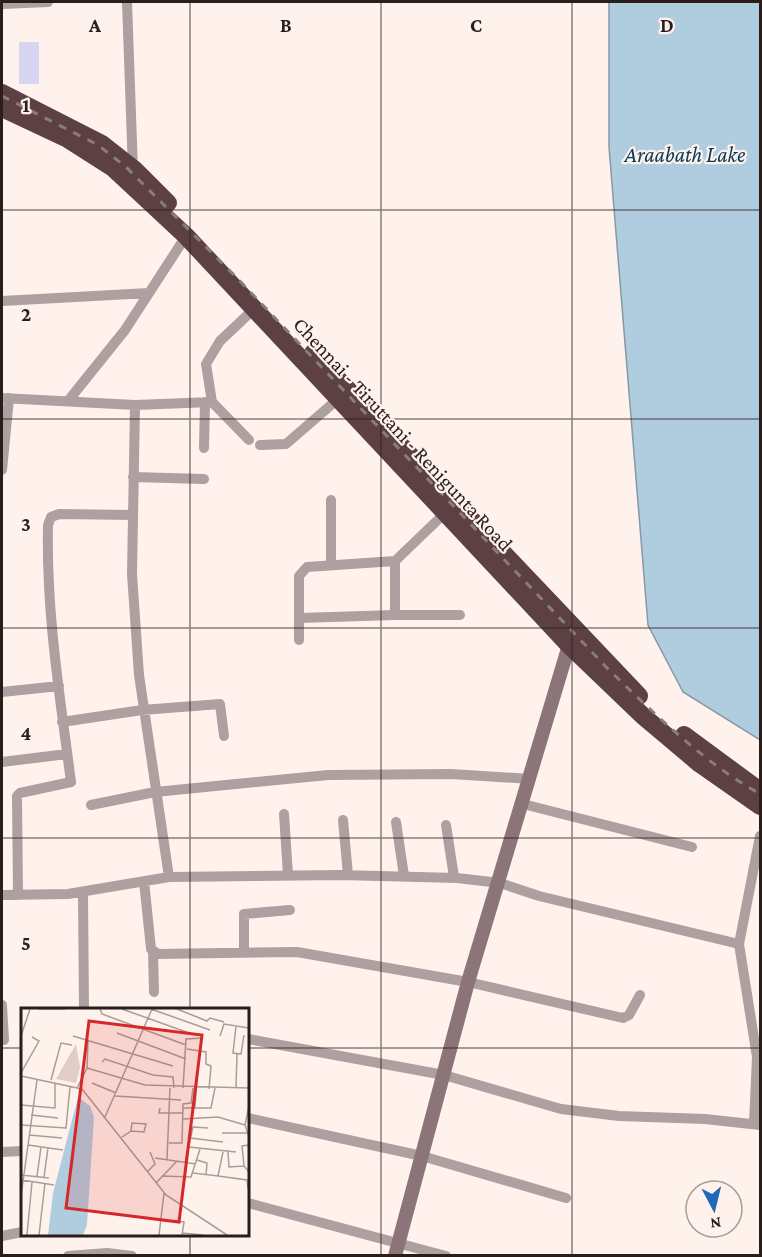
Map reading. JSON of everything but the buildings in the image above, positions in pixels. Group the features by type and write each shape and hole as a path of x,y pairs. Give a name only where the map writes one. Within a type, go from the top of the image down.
{"highway":[{"name":"Chennai - Tiruttani - Renigunta Road","path":"2,93 102,144 445,513 575,640 700,749 760,791"},
{"name":"Chennai - Tiruttani - Renigunta Road","path":"2,108 66,138 113,168 130,175 266,303 642,715 691,757 760,807"}],"street":[{"path":"2,4 48,2"},
{"path":"127,2 130,175"},
{"path":"68,401 125,330 186,236"},
{"path":"2,301 149,293"},
{"path":"204,448 208,402 206,371 209,356 219,341 255,308"},
{"path":"2,470 5,398 135,405 208,402 249,440"},
{"path":"260,445 286,444 338,399"},
{"path":"135,405 132,574 142,710 169,877"},
{"path":"134,477 204,479"},
{"path":"331,500 331,564"},
{"path":"300,640 302,570 307,567 331,564 395,561 445,513"},
{"path":"18,895 17,796 20,793 71,782 46,578 48,525 51,518 59,514 133,515"},
{"path":"395,561 395,615"},
{"path":"299,618 460,615"},
{"path":"397,1249 468,982 575,640"},
{"path":"2,692 59,686"},
{"path":"62,722 142,710 220,704 224,736"},
{"path":"2,762 67,754"},
{"path":"91,805 155,792 339,774 451,774 530,778"},
{"path":"523,804 692,847"},
{"path":"284,814 288,875"},
{"path":"344,820 348,875"},
{"path":"396,822 404,876"},
{"path":"446,825 454,877"},
{"path":"249,1039 444,1076 561,1109 619,1116 757,1124 757,1057 739,944 760,836"},
{"path":"2,895 82,892 169,877 288,875 454,877 500,883 550,899 739,944"},
{"path":"144,881 153,951 154,992"},
{"path":"82,892 84,1008"},
{"path":"244,953 244,914 290,910"},
{"path":"153,951 165,955 297,952 468,982 623,1018 629,1015 640,994"},
{"path":"2,1005 4,1040"},
{"path":"249,1118 422,1156 566,1198"},
{"path":"2,1152 21,1151"},
{"path":"249,1203 397,1249 446,1256"},
{"path":"2,1236 21,1232"},
{"path":"68,1256 107,1253 132,1256"}],"water":[{"name":"Araabath Lake","path":"609,2 760,2 760,740 683,692 648,625 609,147"}],"railway":[{"path":"2,96 98,145 126,167 238,279 609,670 662,721 700,753 760,794"}]}
